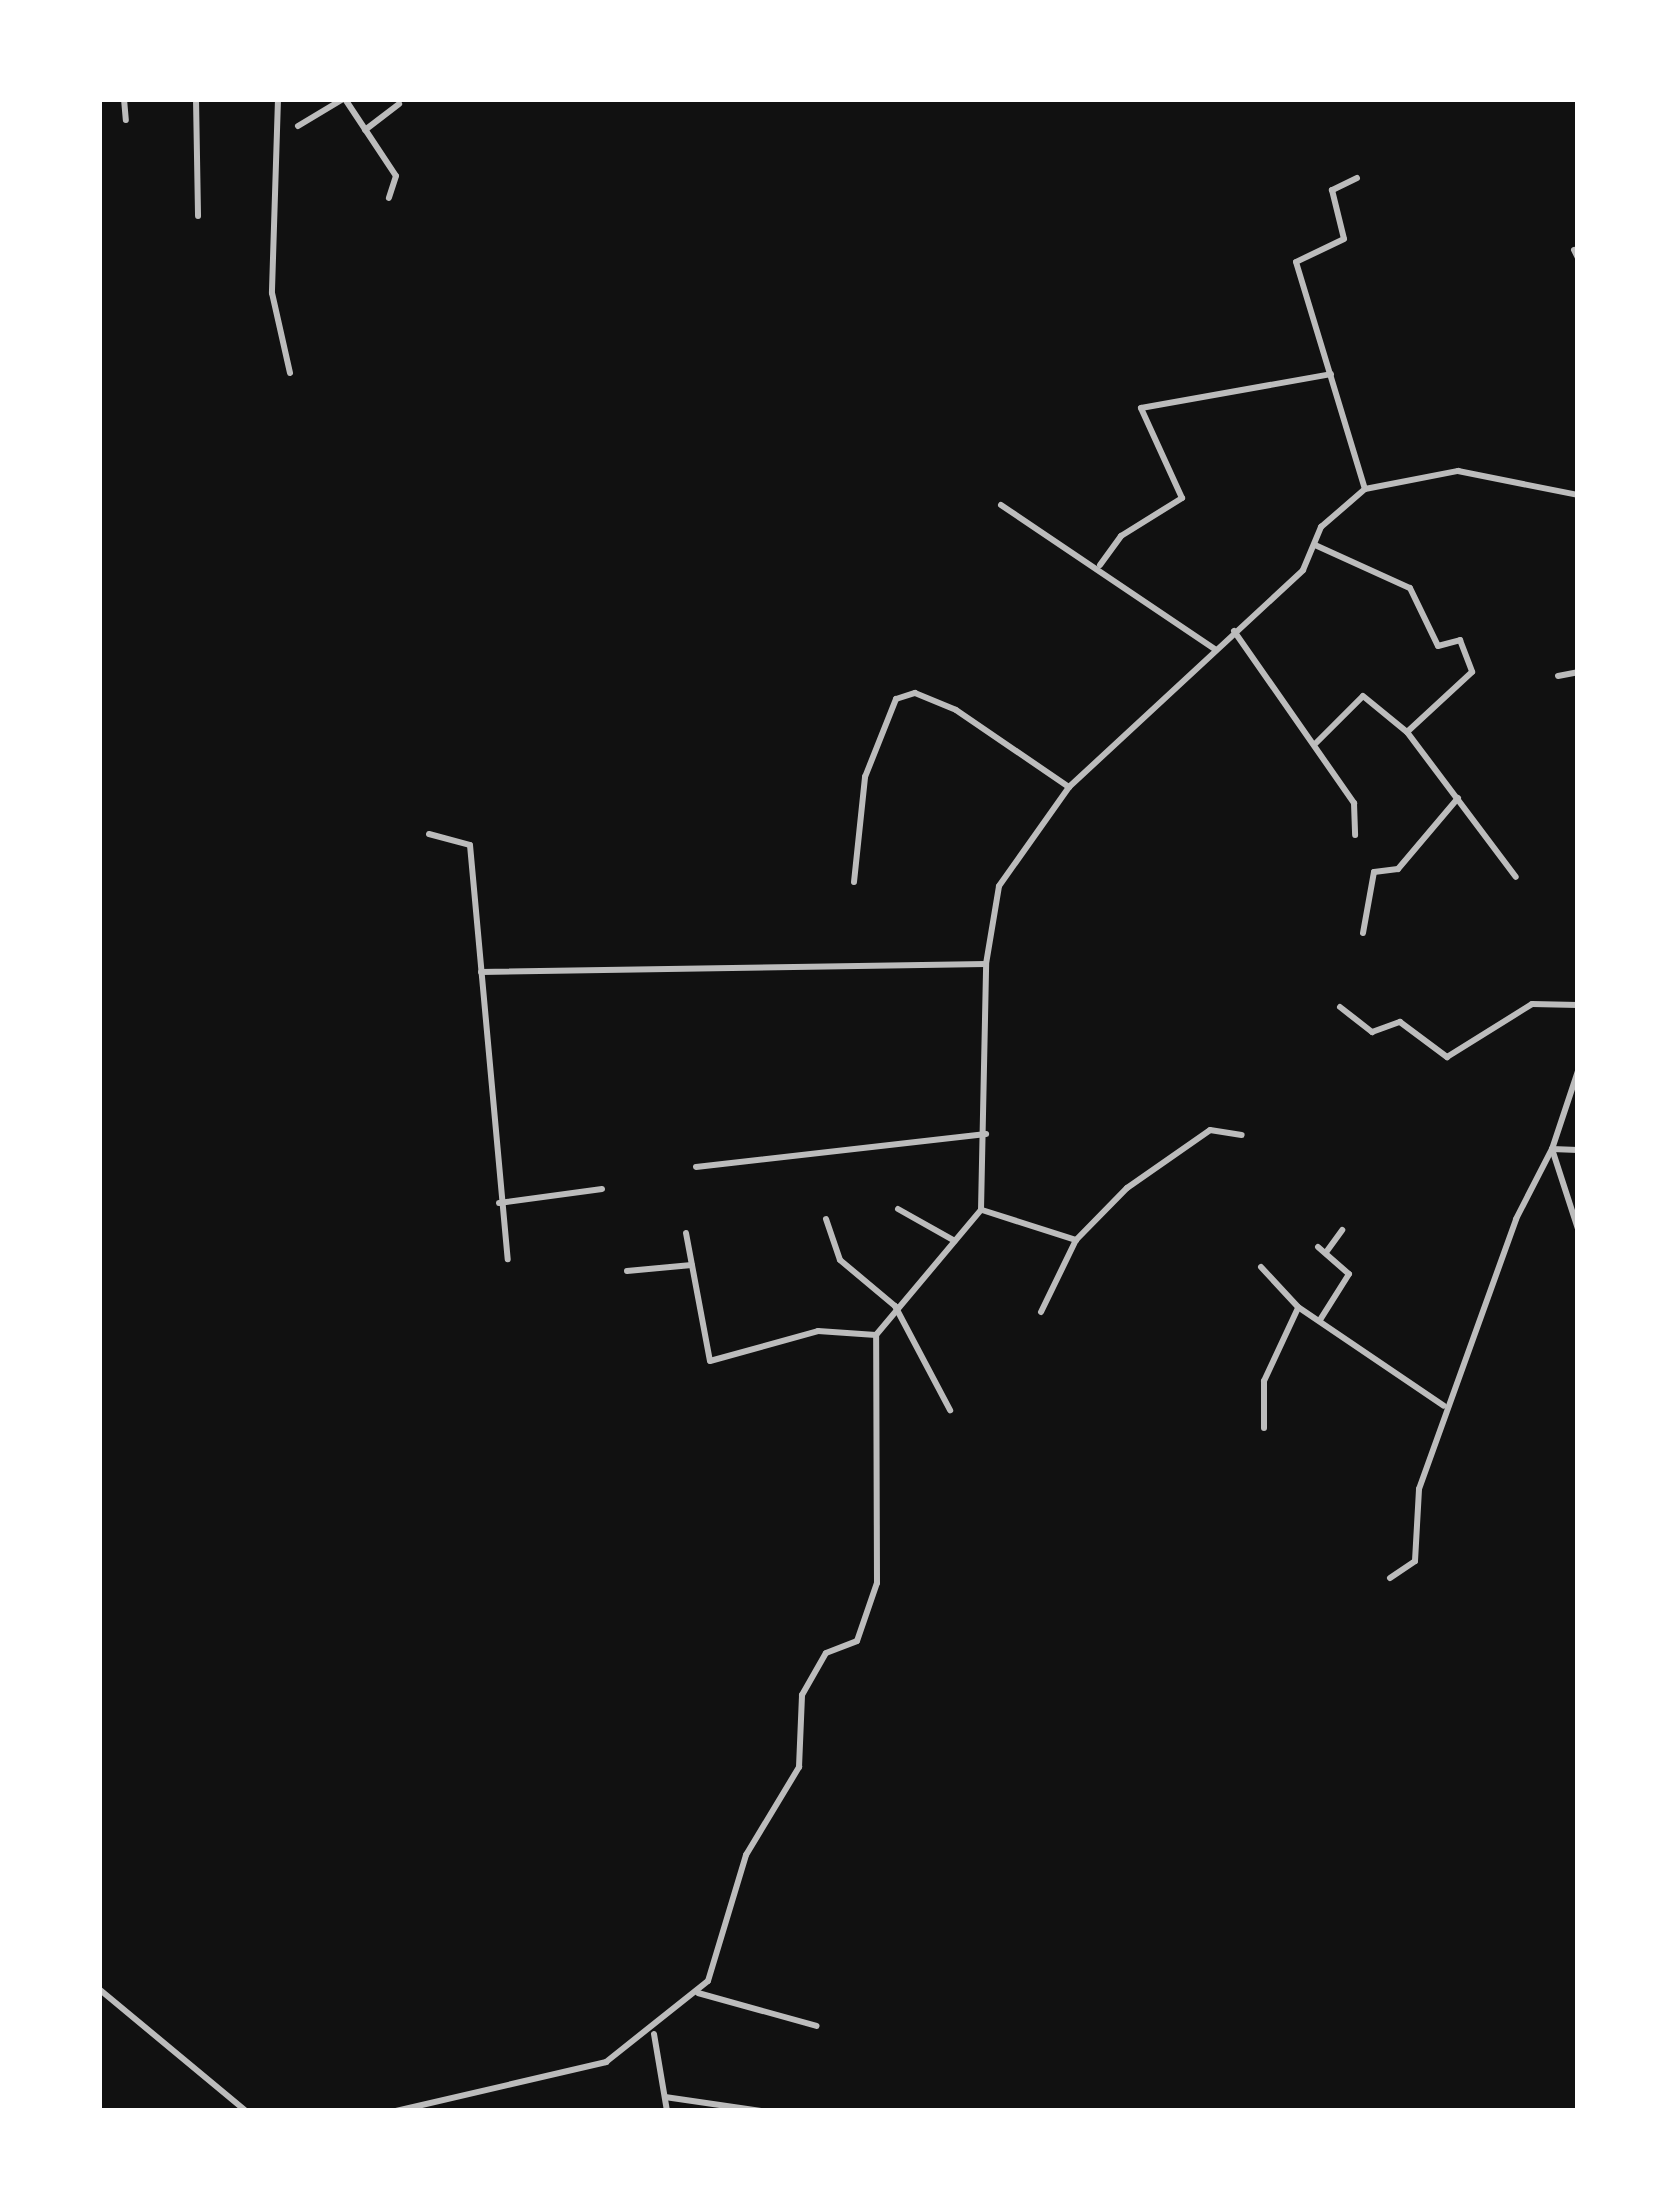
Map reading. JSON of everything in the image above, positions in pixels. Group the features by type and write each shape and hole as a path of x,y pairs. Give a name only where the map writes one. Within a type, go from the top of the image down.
{"street":[{"path":"124,99 126,120"},
{"path":"196,99 198,216"},
{"path":"278,99 272,292 290,374"},
{"path":"298,126 344,99 396,176 389,198"},
{"path":"365,130 398,104"},
{"path":"1357,178 1332,190 1344,239 1297,253 1365,489"},
{"path":"1100,565 1121,536 1182,498 1142,408 1331,374"},
{"path":"396,2111 594,2066 654,2034 698,1993 746,1855 799,1767 802,1695 826,1653 857,1641 877,1583 876,1335 895,1306 981,1210 986,964 999,886 1069,787 1216,650 1315,545 1341,503 1365,489 1458,471 1578,495"},
{"path":"1001,505 1100,565 1216,650"},
{"path":"1315,545 1410,588 1438,646 1460,640 1472,672 1407,732"},
{"path":"1234,631 1354,803 1354,835"},
{"path":"1558,676 1578,672"},
{"path":"854,882 865,777 896,699 915,693 956,710 1069,787"},
{"path":"1316,743 1363,696 1407,732 1516,877"},
{"path":"1364,933 1374,872 1398,869 1459,797"},
{"path":"429,835 470,845 499,1203 508,1259"},
{"path":"481,972 986,964"},
{"path":"1340,1007 1372,1032 1400,1022 1447,1057 1532,1004 1578,1005"},
{"path":"1390,1578 1414,1561 1419,1489 1444,1406 1552,1149 1578,1071"},
{"path":"1041,1312 1076,1240 1210,1130 1242,1136"},
{"path":"695,1167 986,1134"},
{"path":"1552,1149 1578,1150"},
{"path":"1552,1149 1578,1229"},
{"path":"499,1203 602,1189"},
{"path":"898,1209 955,1241"},
{"path":"981,1210 1076,1240"},
{"path":"826,1219 848,1273 895,1306 950,1410"},
{"path":"1327,1253 1342,1230"},
{"path":"686,1233 710,1361 818,1331 876,1335"},
{"path":"1318,1247 1349,1274 1321,1320"},
{"path":"627,1271 692,1265"},
{"path":"1261,1267 1298,1307 1444,1406"},
{"path":"1264,1429 1264,1382 1298,1307"},
{"path":"99,1989 246,2111"},
{"path":"698,1993 817,2026"},
{"path":"654,2034 667,2111"},
{"path":"665,2097 761,2111"}]}
